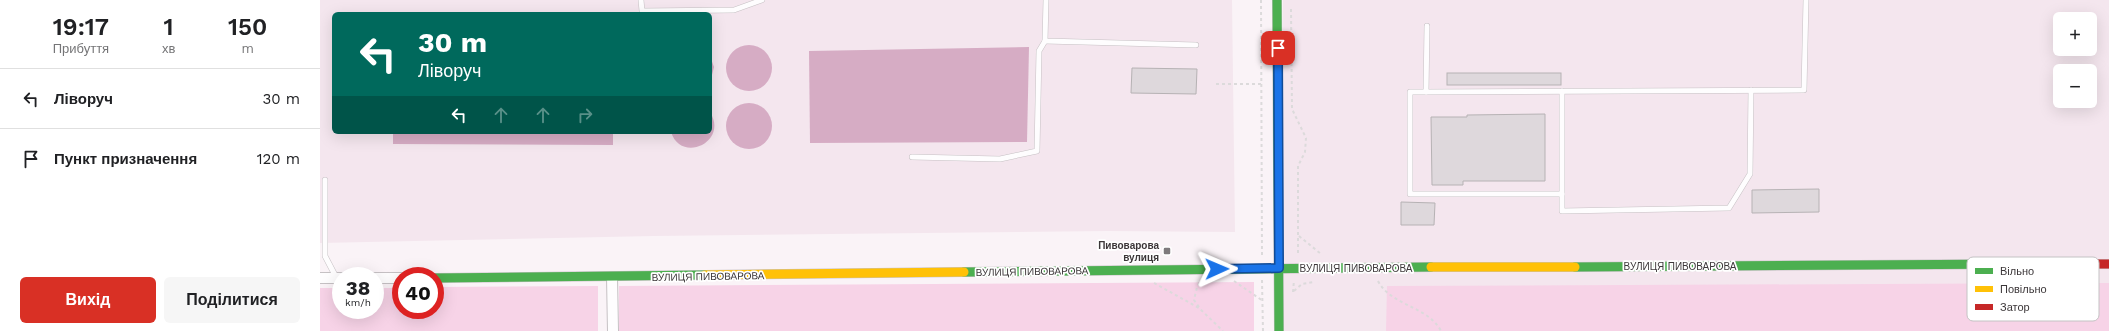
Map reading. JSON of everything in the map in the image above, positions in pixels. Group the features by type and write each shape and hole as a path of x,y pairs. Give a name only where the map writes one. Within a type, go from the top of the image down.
{"street":[{"path":"1277,0 1279,331"},
{"name":"ВУЛИЦЯ ПИВОВАРОВА","path":"2099,264 2109,264"},
{"name":"ВУЛИЦЯ ПИВОВАРОВА","path":"444,278 1262,268 1967,265"},
{"path":"612,277 613,331"},
{"path":"320,278 332,278"}],"lane":[{"path":"641,0 642,11 682,12 734,10 762,0"},
{"path":"912,157 1000,159 1036,151 1039,51 1045,41 1046,0"},
{"path":"1562,194 1410,194 1410,92 1804,90 1806,0"},
{"path":"1426,92 1427,26"},
{"path":"1045,41 1196,45"},
{"path":"1562,91 1562,211 1728,208 1750,174 1751,90"},
{"path":"325,180 325,256 332,267"}],"path":[{"path":"1261,0 1263,331"},
{"path":"1292,7 1292,109 1306,138 1305,152 1298,166 1299,247 1292,298"},
{"path":"1216,84 1261,84"},
{"path":"1223,331 1199,308 1194,300 1194,294 1213,269 1263,301"},
{"path":"1376,278 1380,286 1404,304 1422,312 1438,324 1441,331"},
{"path":"1153,283 1199,308"}],"shaded area":[{"path":"320,0 1232,0 1235,232 1108,231 654,236 320,243"},
{"path":"1283,0 2109,0 2109,331 1284,331"},
{"path":"744,45 754,45 762,49 768,55 772,63 772,73 768,81 762,87 754,91 744,91 736,87 730,81 726,73 726,63 730,55 736,49"},
{"path":"1029,47 1027,142 810,143 809,51"},
{"path":"712,62 714,67 712,75"},
{"path":"749,103 762,107 768,113 772,126 768,139 762,145 749,149 736,145 730,139 726,126 730,113 736,107"},
{"path":"712,118 714,123 712,134"},
{"path":"393,134 613,134 613,145 393,144"},
{"path":"672,134 712,134 709,140 693,148 684,147 676,142"},
{"path":"1254,282 1254,331 619,331 619,286"},
{"path":"2099,283 2109,283 2109,331 1386,331 1387,286 1967,284 1967,321 2099,321"},
{"path":"598,286 598,331 320,331 320,288 332,288 332,319 384,319 384,288 392,288 392,319 444,319 444,287"}],"building":[{"path":"1132,68 1197,69 1196,94 1131,93"},
{"path":"1447,73 1561,73 1561,85 1447,85"},
{"path":"1545,114 1545,181 1463,181 1463,185 1432,185 1431,117"},
{"path":"1819,189 1819,212 1752,213 1752,190"},
{"path":"1401,202 1435,203 1434,225 1401,225"}],"traffic: fast":[{"path":"1277,0 1279,331"},
{"path":"1575,267 1967,264"},
{"path":"964,272 1431,267"},
{"path":"444,278 705,275"}],"traffic: slow":[{"path":"1431,267 1575,267"},
{"path":"705,275 964,272"}],"traffic: jam":[{"path":"2099,264 2109,264"}],"place":[{"name":"Пивоварова вулиця","path":"1167,251"}],"route":[{"path":"1217,269 1279,268 1278,48"}]}
